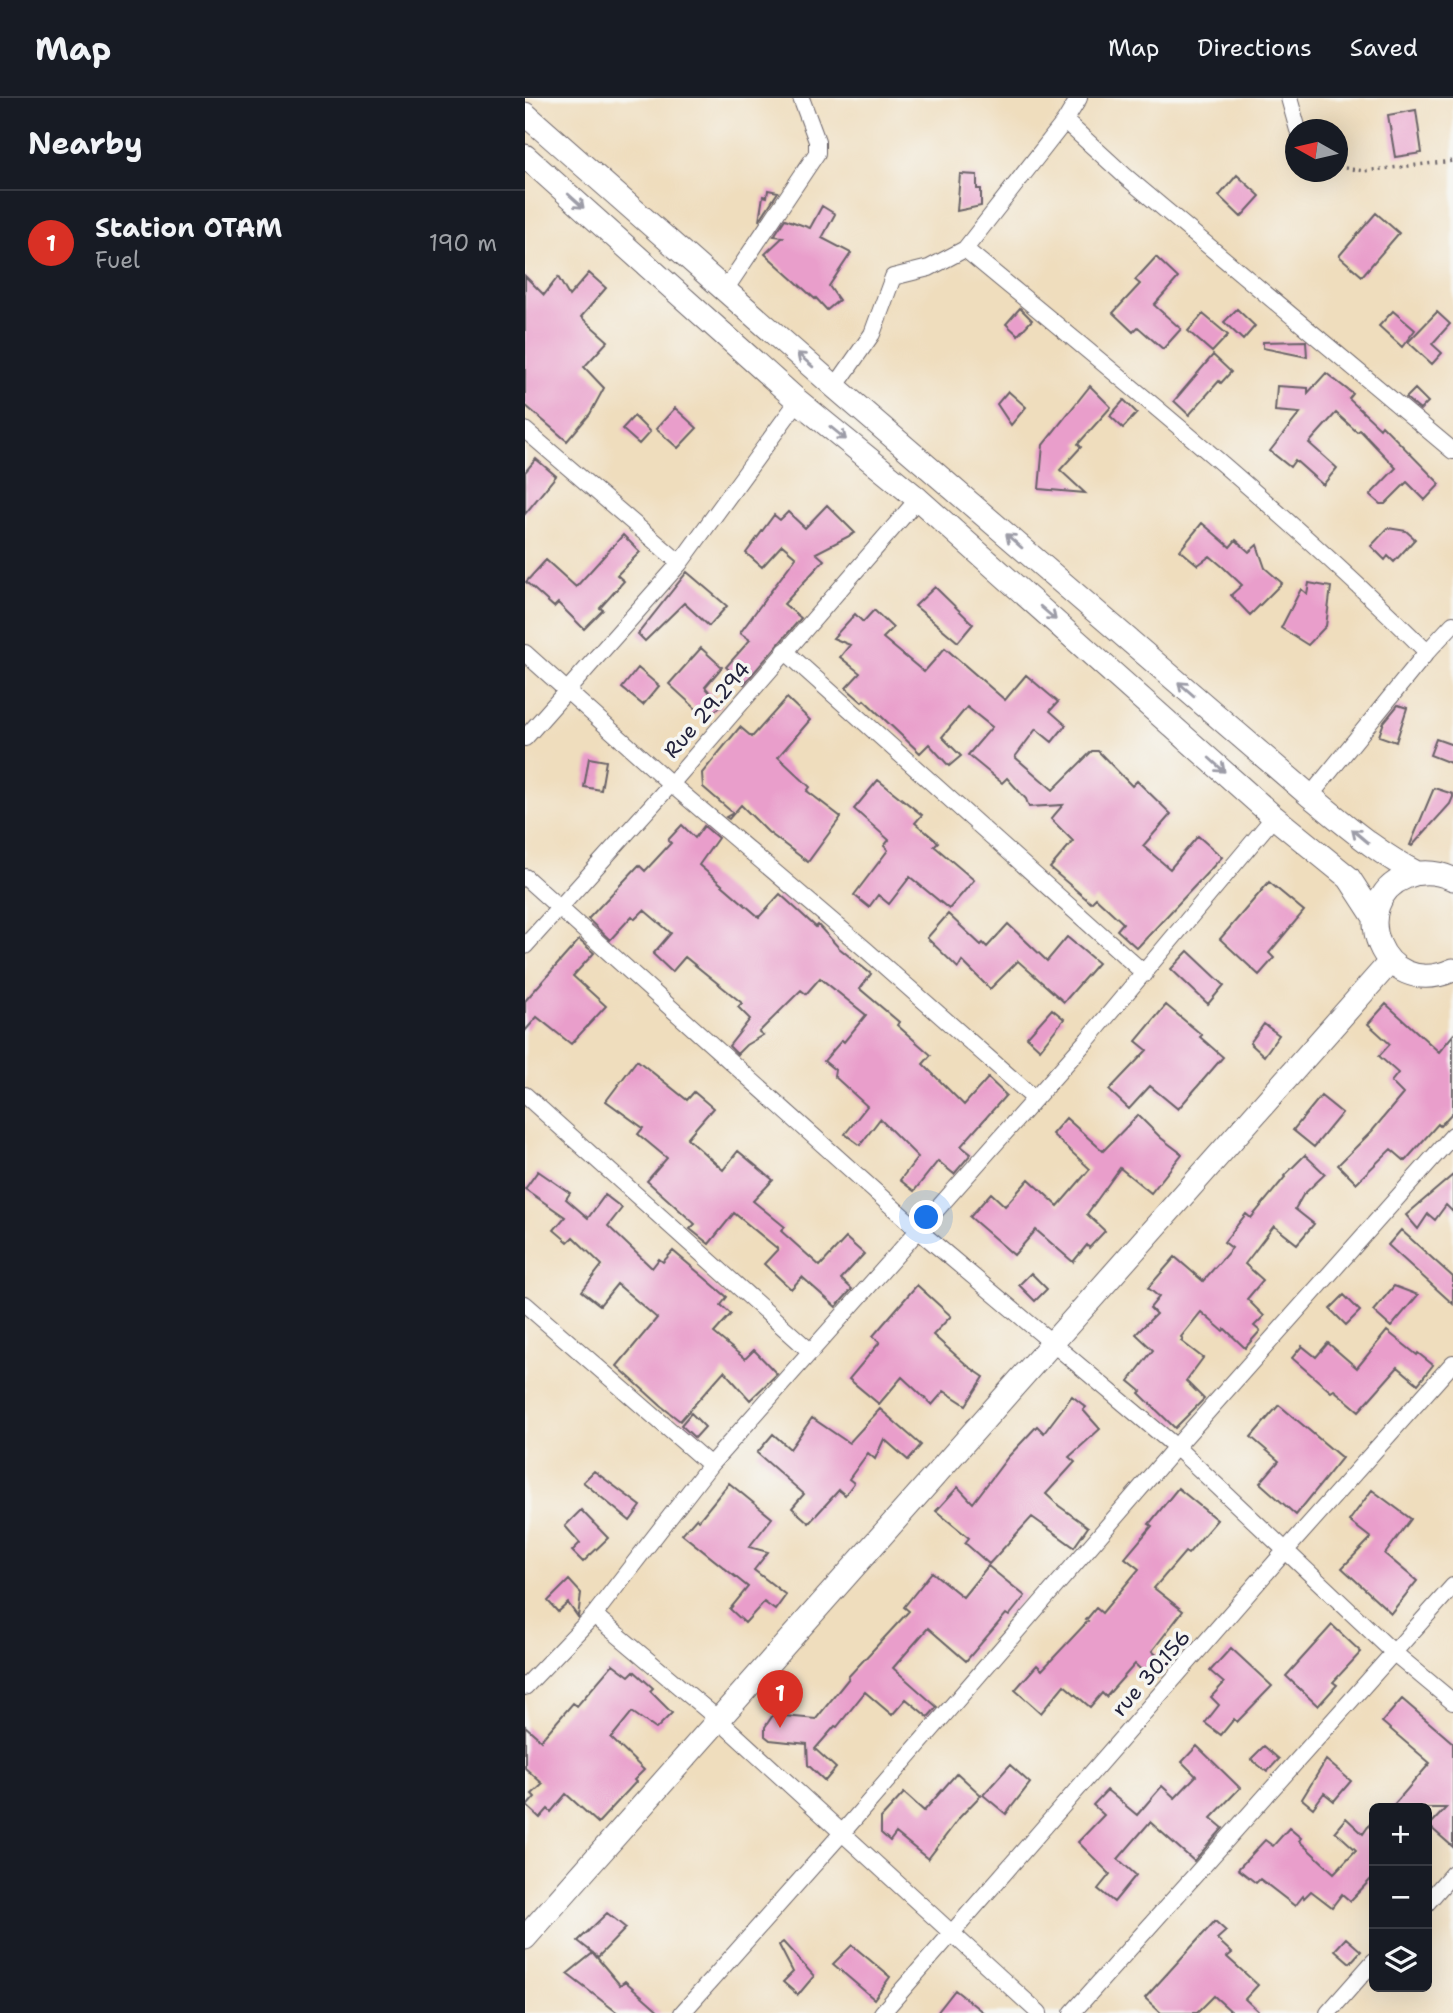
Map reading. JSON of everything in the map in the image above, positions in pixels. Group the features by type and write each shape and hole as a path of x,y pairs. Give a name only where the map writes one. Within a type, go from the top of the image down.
{"main road":[{"path":"525,114 835,387 1310,796 1389,859 1417,873"},
{"path":"525,156 798,401 918,499 1274,817 1349,878 1375,918"},
{"path":"1449,976 1412,975 1390,962 1375,934 1375,918 1380,902 1389,889 1402,878 1417,873 1434,872 1452,878"},
{"path":"525,1938 1390,962"}],"street":[{"path":"725,290 817,153 817,141 801,98"},
{"path":"835,387 872,334 893,277 929,268 965,249 1065,121 1079,98"},
{"path":"1289,98 1295,119"},
{"path":"1065,121 1125,176 1453,451"},
{"path":"965,249 1165,416 1344,572 1427,652"},
{"path":"525,738 680,562 798,401"},
{"path":"525,429 680,562"},
{"name":"Rue 29.294","path":"525,946 671,784 918,499"},
{"path":"1310,796 1453,624"},
{"path":"785,651 1145,974"},
{"path":"525,653 671,784 865,949 1035,1099"},
{"path":"525,1687 594,1615 709,1465 1145,974 1274,817"},
{"path":"525,877 918,1230 1176,1447 1393,1652 1453,1702"},
{"path":"525,1095 811,1352"},
{"path":"682,2013 842,1833 1176,1447 1453,1135"},
{"path":"525,1304 709,1465"},
{"name":"rue 30.156","path":"882,2013 1453,1363"},
{"path":"1072,2013 1453,1586"},
{"path":"594,1615 719,1720 1039,2013"},
{"path":"1432,1897 1453,1873"},
{"path":"1328,2013 1369,1967"}],"path":[{"path":"1348,169 1364,171 1453,161"}],"building":[{"path":"1416,110 1422,153 1395,157 1388,115"},
{"path":"960,174 977,175 977,189 981,189 981,206 957,211"},
{"path":"1237,175 1260,196 1241,217 1219,196"},
{"path":"768,190 778,192 759,221 763,196 767,197"},
{"path":"822,206 835,214 822,238 851,253 829,286 839,300 827,310 765,254 783,237 774,236 785,219 810,228"},
{"path":"1376,213 1399,233 1362,276 1339,256"},
{"path":"1156,257 1178,278 1154,305 1181,329 1163,349 1138,327 1133,332 1113,313 1140,284 1135,280"},
{"path":"589,273 606,288 581,317 608,341 584,367 604,388 590,414 567,441 525,405 525,276 544,295 558,277 569,296"},
{"path":"1020,308 1032,320 1018,335 1006,324"},
{"path":"1237,309 1255,326 1243,340 1224,322"},
{"path":"1393,311 1415,330 1402,347 1379,326"},
{"path":"1437,312 1450,324 1432,344 1442,353 1432,364 1408,342"},
{"path":"1203,314 1228,335 1212,352 1188,331"},
{"path":"1306,341 1307,357 1263,348 1263,342"},
{"path":"1213,355 1231,372 1221,383 1219,381 1189,415 1174,401"},
{"path":"1326,373 1353,394 1349,399 1380,428 1382,425 1440,484 1425,500 1407,482 1385,504 1380,504 1370,495 1396,468 1360,430 1357,432 1336,413 1309,443 1337,468 1323,485 1295,460 1290,467 1270,451 1300,413 1275,411 1277,386 1308,388 1308,393"},
{"path":"1090,386 1111,407 1078,444 1081,447 1060,470 1085,493 1039,489 1043,445"},
{"path":"1415,389 1428,402 1420,410 1406,398"},
{"path":"1008,391 1026,407 1011,425 997,404"},
{"path":"1124,400 1137,413 1123,428 1110,416"},
{"path":"675,408 697,428 678,448 656,429"},
{"path":"634,416 650,432 639,444 622,429"},
{"path":"536,459 556,476 525,514 525,472"},
{"path":"827,505 855,533 816,553 824,560 784,604 801,618 744,684 726,667 750,640 740,633 796,557 782,545 762,567 746,553 774,515 780,520 788,512 805,528"},
{"path":"1202,523 1230,547 1236,540 1249,552 1257,545 1265,568 1282,583 1250,615 1231,595 1242,585 1223,567 1210,556 1198,565 1180,550"},
{"path":"1388,528 1406,531 1415,539 1394,562 1388,556 1385,560 1371,546"},
{"path":"623,535 640,552 617,575 624,581 600,608 603,610 584,629 558,603 554,607 526,582 546,560 576,587"},
{"path":"687,572 727,606 709,626 684,603 645,641 638,634"},
{"path":"1309,583 1331,587 1326,626 1308,645 1281,628 1301,589 1307,594"},
{"path":"935,587 973,624 958,642 915,606"},
{"path":"874,610 893,628 883,638 924,672 945,648 1005,700 1026,675 1058,702 1050,711 1066,725 1052,742 1036,729 1015,757 1053,790 1092,751 1098,751 1132,786 1137,781 1171,814 1143,846 1170,869 1198,836 1222,857 1137,948 1117,930 1123,923 1096,898 1091,903 1050,868 1073,841 1051,819 1063,805 1029,807 1026,799 1007,778 1002,783 968,755 992,727 967,707 942,737 961,756 949,766 929,744 920,753 864,700 862,702 846,688 860,673 840,657 850,645 833,638 855,614 863,622"},
{"path":"701,648 722,667 705,687 722,706 705,717 669,684"},
{"path":"638,668 659,686 643,705 622,688"},
{"path":"787,698 810,720 778,757 810,787 807,791 841,817 808,862 768,832 741,805 729,819 726,817 733,813 703,787 702,773 740,727 752,737"},
{"path":"1398,705 1407,708 1396,742 1379,736 1384,722"},
{"path":"1436,739 1453,745 1453,764 1430,755"},
{"path":"589,758 606,761 601,790 584,787"},
{"path":"878,780 922,815 915,823 938,842 934,846 974,880 949,909 910,877 889,904 878,895 869,907 854,895 888,850 884,846 889,840 854,809"},
{"path":"1434,788 1453,794 1453,797 1450,804 1412,846 1410,845"},
{"path":"682,825 695,838 704,826 718,838 699,865 759,917 780,894 871,974 860,989 899,1022 897,1025 931,1055 923,1064 964,1105 988,1078 1006,1095 961,1146 971,1154 954,1174 938,1161 914,1191 900,1180 918,1157 880,1119 860,1145 845,1134 867,1106 834,1076 835,1070 824,1061 866,1015 820,978 806,994 801,990 759,1032 763,1035 737,1054 729,1046 750,1019 738,1007 742,1003 685,957 672,972 653,954 671,933 644,910 635,919 632,916 610,940 588,919 639,865 645,871 671,843 668,840"},
{"path":"1269,882 1304,911 1269,953 1274,958 1259,975 1220,939"},
{"path":"948,914 981,945 983,943 987,947 1008,924 1047,961 1067,937 1098,963 1064,1002 1018,961 990,989 962,961 958,968 927,938"},
{"path":"579,940 594,953 573,976 606,1006 571,1044 537,1017 525,1031 525,1001"},
{"path":"1188,951 1224,985 1208,1004 1171,969"},
{"path":"1386,1004 1439,1052 1453,1035 1453,1112 1440,1126 1438,1124 1405,1161 1391,1149 1356,1183 1338,1165 1372,1131 1403,1094 1391,1082 1398,1073 1379,1056 1390,1044 1368,1024"},
{"path":"1166,1005 1223,1057 1178,1109 1150,1086 1129,1109 1109,1090 1147,1050 1136,1041"},
{"path":"1052,1009 1064,1019 1040,1049 1027,1037"},
{"path":"1264,1024 1279,1035 1264,1056 1250,1043"},
{"path":"637,1060 687,1100 694,1092 713,1108 687,1138 723,1170 738,1151 773,1180 753,1201 785,1227 781,1231 820,1266 846,1238 864,1254 841,1279 852,1289 836,1307 802,1277 791,1289 764,1264 778,1249 734,1213 709,1244 690,1229 695,1224 647,1181 667,1158 638,1134 643,1128 606,1101"},
{"path":"1321,1096 1342,1113 1314,1147 1293,1130"},
{"path":"1138,1115 1182,1154 1151,1193 1120,1168 1087,1214 1105,1231 1089,1248 1087,1245 1073,1262 1036,1230 1014,1255 970,1217 991,1193 1005,1206 1029,1179 1058,1206 1090,1169 1052,1134 1066,1118 1103,1151"},
{"path":"1305,1155 1325,1174 1303,1195 1295,1209 1314,1224 1297,1244 1274,1226 1245,1264 1263,1280 1247,1299 1264,1316 1254,1326 1260,1331 1245,1348 1201,1312 1181,1337 1181,1341 1203,1358 1186,1381 1204,1399 1175,1428 1129,1381 1153,1350 1136,1334 1156,1314 1150,1308 1159,1297 1148,1288 1175,1257 1203,1281 1232,1248 1224,1242 1246,1214 1251,1218 1284,1176"},
{"path":"538,1171 570,1193 566,1199 588,1218 605,1195 622,1208 608,1226 652,1268 659,1259 663,1262 673,1251 699,1273 727,1297 721,1305 731,1314 714,1333 745,1359 754,1350 777,1374 750,1400 724,1371 680,1421 661,1406 617,1366 657,1318 617,1284 600,1305 582,1291 602,1265 573,1237 568,1242 554,1230 565,1217 525,1189"},
{"path":"1453,1175 1453,1212 1446,1205 1435,1220 1428,1214 1418,1229 1406,1215"},
{"path":"1401,1230 1453,1277 1453,1304 1388,1245"},
{"path":"1031,1273 1047,1289 1035,1301 1019,1285"},
{"path":"917,1285 951,1316 933,1335 984,1377 966,1405 944,1391 932,1405 902,1377 879,1404 849,1379 880,1342 873,1336"},
{"path":"1394,1286 1418,1295 1391,1327 1373,1311"},
{"path":"1344,1295 1360,1311 1346,1325 1330,1309"},
{"path":"1387,1331 1433,1365 1418,1384 1398,1367 1359,1411 1334,1390 1331,1392 1292,1358 1302,1346 1316,1357 1328,1343 1357,1368"},
{"path":"1072,1396 1086,1407 1083,1410 1100,1429 1069,1457 1075,1462 1046,1494 1088,1527 1074,1547 1032,1517 989,1564 965,1543 969,1538 936,1511 958,1487 973,1503 1008,1457 1037,1426 1044,1433"},
{"path":"1279,1405 1342,1458 1296,1515 1260,1483 1279,1461 1251,1437"},
{"path":"880,1409 921,1445 908,1460 884,1439 875,1459 868,1453 849,1479 854,1483 845,1495 839,1490 809,1523 792,1508 804,1494 757,1453 773,1434 790,1449 812,1418 849,1443"},
{"path":"691,1413 705,1427 695,1438 681,1425"},
{"path":"594,1471 641,1506 630,1521 583,1482"},
{"path":"729,1483 772,1518 749,1547 768,1552 754,1570 786,1595 775,1610 764,1602 745,1623 730,1609 748,1587 682,1534 696,1518 699,1520"},
{"path":"1178,1488 1217,1520 1154,1588 1183,1611 1152,1651 1168,1665 1153,1681 1135,1664 1106,1697 1102,1693 1090,1707 1064,1685 1041,1713 1015,1690 1037,1665 1042,1670 1088,1621 1086,1620 1096,1608 1102,1613 1139,1569 1125,1558 1152,1526 1149,1524"},
{"path":"1372,1490 1411,1519 1385,1554 1417,1581 1391,1613 1342,1568 1371,1538 1349,1521"},
{"path":"581,1510 608,1538 583,1562 572,1551 580,1543 565,1526"},
{"path":"988,1566 1025,1596 1009,1616 1006,1614 966,1661 928,1628 893,1668 937,1707 928,1717 906,1699 892,1715 865,1692 815,1749 836,1768 825,1781 808,1765 807,1744 770,1740 765,1736 765,1727 773,1715 816,1719 848,1677 909,1611 904,1607 932,1572 963,1597"},
{"path":"569,1580 581,1593 578,1617 568,1603 558,1612 548,1601"},
{"path":"1332,1625 1361,1652 1333,1682 1337,1685 1318,1706 1286,1676"},
{"path":"1231,1648 1272,1686 1237,1722 1234,1719 1221,1735 1205,1723 1219,1705 1211,1697 1224,1683 1210,1671"},
{"path":"613,1664 629,1676 634,1671 653,1688 650,1691 672,1713 656,1729 632,1712 611,1738 644,1770 598,1823 566,1794 551,1812 548,1809 540,1818 527,1806 535,1797 532,1794 543,1784 525,1768 525,1726 541,1740 573,1703 577,1706"},
{"path":"1402,1699 1453,1743 1453,1847 1432,1829 1432,1823 1446,1808 1432,1808 1432,1803 1395,1803 1430,1763 1382,1722"},
{"path":"1197,1746 1240,1788 1211,1818 1223,1828 1194,1861 1150,1822 1118,1859 1136,1875 1114,1902 1098,1889 1110,1874 1078,1842 1104,1815 1093,1805 1107,1790 1137,1815 1162,1786 1175,1798 1196,1776 1182,1762"},
{"path":"1264,1746 1279,1759 1267,1772 1251,1759"},
{"path":"1326,1760 1351,1781 1334,1801 1324,1793 1313,1808 1302,1799"},
{"path":"1010,1765 1030,1783 1006,1814 983,1795"},
{"path":"957,1773 981,1795 960,1817 928,1859 896,1833 890,1841 881,1833 881,1818 904,1793 924,1811"},
{"path":"1346,1818 1363,1834 1369,1825 1369,1881 1350,1901 1342,1894 1332,1907 1311,1891 1295,1906 1260,1879 1256,1883 1238,1869 1265,1840 1273,1846 1289,1828 1301,1838 1299,1841 1334,1873 1356,1850 1335,1831"},
{"path":"607,1913 626,1928 598,1957 578,1941"},
{"path":"1215,1921 1226,1931 1217,1939 1232,1953 1227,1957 1258,1985 1245,1999 1260,2013 1233,2013 1214,1996 1197,2013 1161,2013 1145,1998"},
{"path":"1346,1938 1361,1951 1350,1963 1335,1950"},
{"path":"783,1942 814,1976 798,1995 783,1982 793,1972 779,1945"},
{"path":"852,1945 890,1977 874,1999 833,1964"},
{"path":"593,1953 620,1985 625,1981 661,2013 618,2013 567,1974"},
{"path":"955,1990 984,2013 937,2013"}],"place":[{"name":"Station OTAM","path":"780,1728"}]}
